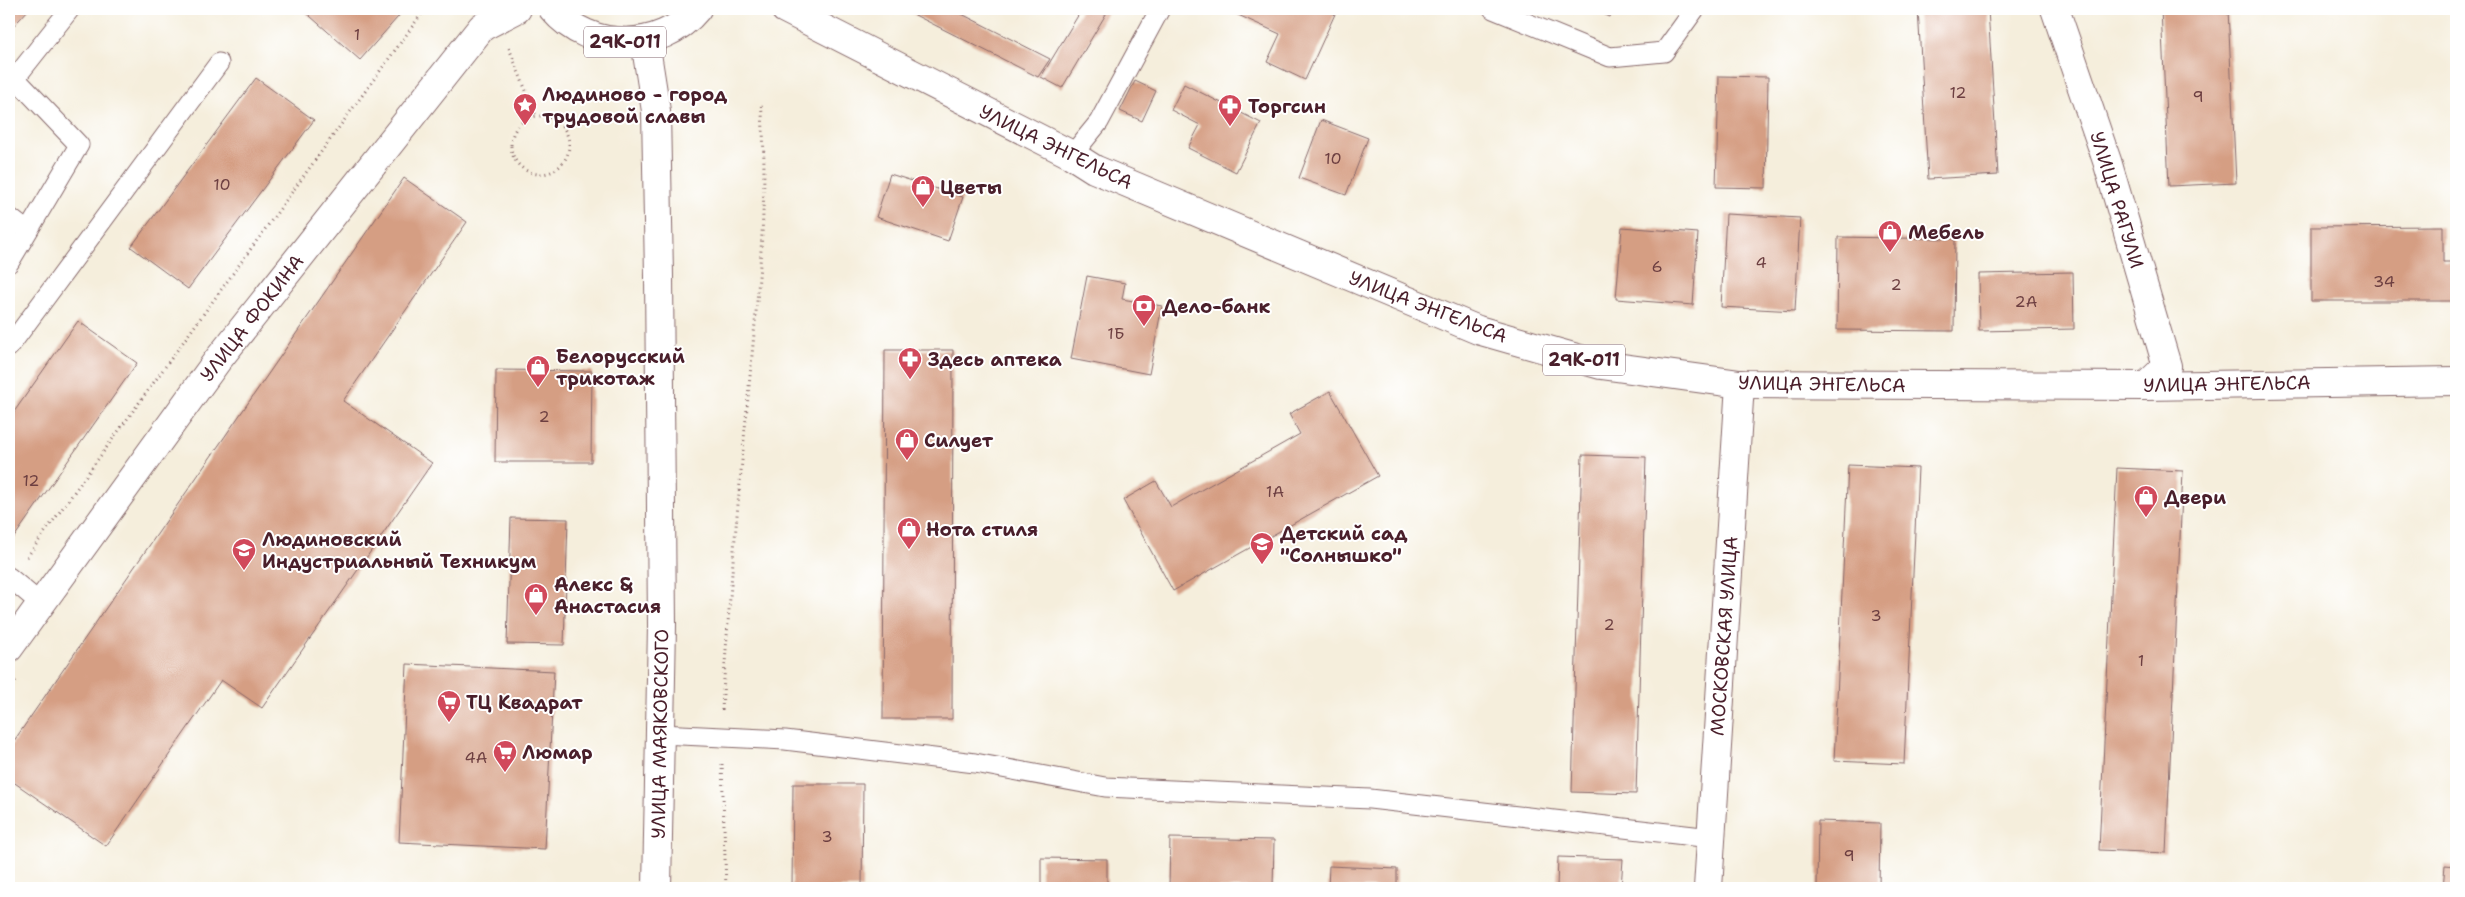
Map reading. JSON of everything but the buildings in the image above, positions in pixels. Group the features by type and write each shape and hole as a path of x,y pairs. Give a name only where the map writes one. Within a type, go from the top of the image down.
{"street":[{"name":"УЛИЦА ФОКИНА","path":"9,648 217,361 482,26 517,9"},
{"name":"29К-011","path":"553,9 561,19 586,35 615,42 645,41 670,32 697,9"},
{"name":"УЛИЦА ЭНГЕЛЬСА","path":"785,9 1072,155 1094,169 1478,330 1601,365 1740,384 2146,386 2456,381"},
{"name":"УЛИЦА РАГУЛИ","path":"2055,9 2107,161 2167,366 2146,386"},
{"name":"УЛИЦА МАЯКОВСКОГО","path":"645,41 656,110 662,625 657,888"},
{"name":"МОСКОВСКАЯ УЛИЦА","path":"1708,888 1740,384"}],"lane":[{"path":"9,263 79,146 12,82 70,9"},
{"path":"1072,155 1099,122 1160,9"},
{"path":"1493,9 1610,57 1664,52 1695,9"},
{"path":"9,347 219,63"},
{"path":"9,217 27,231"},
{"path":"9,577 40,604"},
{"path":"660,734 785,740 975,763 1105,787 1370,799 1711,838"}],"path":[{"path":"26,558 425,9"},
{"path":"726,888 721,736 727,624 758,284 764,142 761,102"},
{"path":"536,116 547,116 558,121 565,130 569,141 568,152 564,163 555,170 545,174 533,174 522,169 514,161 510,149 511,138 516,128 525,120 536,116"}],"place":[{"name":"Людиново - город трудовой славы","path":"525,126"},
{"name":"Торгсин","path":"1230,127"},
{"name":"Цветы","path":"923,208"},
{"name":"Мебель","path":"1890,253"},
{"name":"Дело-банк","path":"1144,327"},
{"name":"Здесь аптека","path":"910,380"},
{"name":"Белорусский трикотаж","path":"538,388"},
{"name":"Силует","path":"907,461"},
{"name":"Двери","path":"2146,518"},
{"name":"Нота стиля","path":"909,550"},
{"name":"Детский сад \"Солнышко\"","path":"1262,565"},
{"name":"Людиновский Индустриальный Техникум","path":"244,571"},
{"name":"Алекс & Анастасия","path":"536,616"},
{"name":"ТЦ Квадрат","path":"449,723"},
{"name":"Люмар","path":"505,773"}]}
